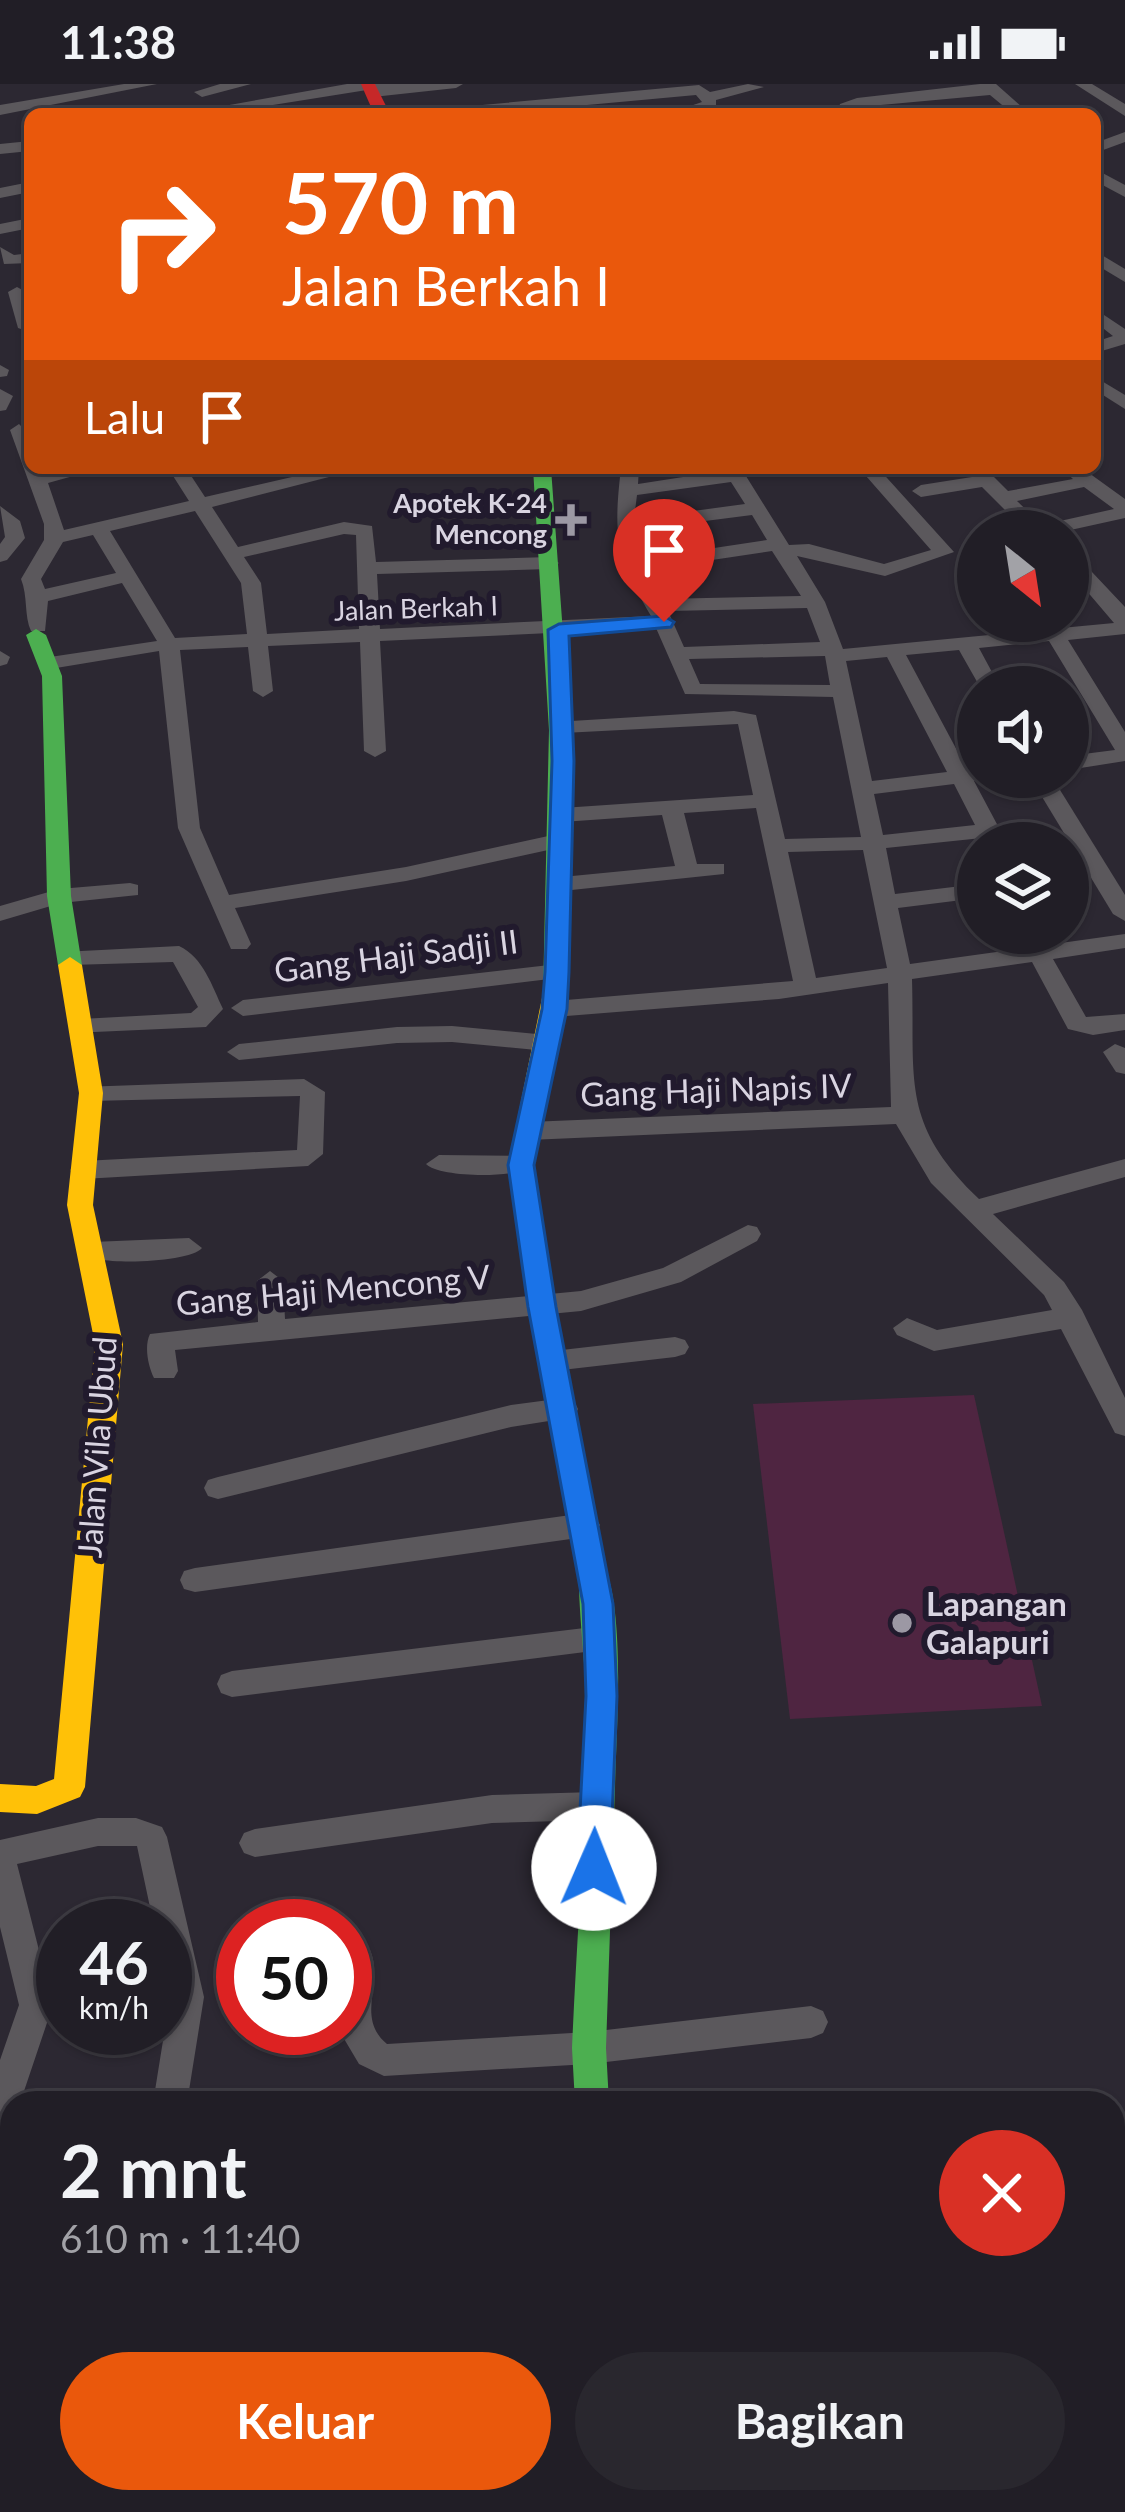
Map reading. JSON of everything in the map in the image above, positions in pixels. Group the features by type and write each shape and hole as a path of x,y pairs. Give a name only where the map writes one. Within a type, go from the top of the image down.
{"main road":[{"path":"542,474 559,630 562,884 554,1009 521,1165 601,1638 591,2091"},
{"name":"Jalan Vila Ubud","path":"0,1798 37,1800 69,1787 110,1344 80,1205 91,1094 59,896 50,663 37,631"}],"street":[{"path":"0,110 108,87 150,84"},
{"path":"202,92 244,84"},
{"path":"252,108 456,84"},
{"path":"503,108 758,88 755,84"},
{"path":"1082,84 1125,111"},
{"path":"1112,84 1125,92"},
{"path":"857,108 989,87 1014,108"},
{"path":"699,108 711,104 700,90"},
{"path":"1101,253 1125,277"},
{"path":"17,292 24,313"},
{"path":"1101,319 1125,338"},
{"path":"0,394 4,396 0,406"},
{"path":"19,430 24,445"},
{"path":"34,474 54,524 54,538 31,579 38,597 37,631"},
{"path":"36,480 65,474"},
{"path":"181,474 254,591 262,691"},
{"path":"54,538 327,474"},
{"path":"629,474 624,526 633,566 692,690 842,691"},
{"path":"627,491 723,474"},
{"path":"735,474 814,602 833,652 900,974 906,1115 927,1160 1041,1272 1072,1317 1122,1412"},
{"path":"633,566 780,547 885,570 944,552 873,474"},
{"path":"921,491 978,474 1014,510"},
{"path":"1000,498 1081,480 1125,481"},
{"path":"1081,480 1124,511"},
{"path":"624,526 754,509"},
{"path":"1089,519 1124,511"},
{"path":"0,512 15,532 14,543 0,556"},
{"path":"98,526 131,575 161,645 189,829 239,944"},
{"path":"233,554 344,528 360,527 367,533 375,751"},
{"path":"367,568 549,563"},
{"path":"38,597 131,575"},
{"path":"1089,583 1122,614"},
{"name":"Jalan Berkah I","path":"50,663 161,645 559,630 659,614 814,602"},
{"path":"1089,621 1122,614"},
{"path":"676,653 893,650 982,642"},
{"path":"1059,642 1125,752 1089,759"},
{"path":"966,644 978,666"},
{"path":"893,650 957,755"},
{"path":"563,727 743,718 752,725 806,988"},
{"path":"863,789 957,777"},
{"path":"1054,798 1125,914"},
{"path":"222,903 406,874 562,828 766,801"},
{"path":"672,810 688,872"},
{"path":"775,846 957,838"},
{"path":"562,884 716,869"},
{"path":"0,914 59,896 130,890"},
{"path":"884,902 957,893"},
{"path":"1089,943 1125,941"},
{"path":"554,1009 806,988 1007,954"},
{"path":"1053,954 1077,1024 1094,1027 1125,1022"},
{"path":"70,957 178,955 192,969 211,1009 197,1021 81,1028"},
{"name":"Gang Haji Sadji II","path":"243,1008 557,972"},
{"path":"239,1052 397,1035 547,1042"},
{"path":"83,1170 299,1160 310,1154 313,1143 313,1092 304,1087 91,1094"},
{"name":"Gang Haji Napis IV","path":"529,1131 906,1115"},
{"path":"439,1163 521,1165"},
{"path":"973,1210 1122,1174"},
{"name":"Gang Haji Mencong V","path":"164,1370 160,1341 542,1307 614,1293 672,1275 748,1234"},
{"path":"92,1252 189,1248"},
{"path":"270,1281 272,1333"},
{"path":"907,1328 934,1341 1072,1317"},
{"path":"554,1361 675,1347"},
{"path":"218,1488 512,1416 564,1409"},
{"path":"195,1580 585,1525"},
{"path":"232,1684 601,1638"},
{"path":"255,1843 492,1809 595,1806"},
{"path":"7,2091 36,2005 0,1857 108,1831 137,1829 151,1837 187,1997 172,2091"},
{"path":"371,2055 385,2060 589,2048 811,2022"}],"shaded area":[{"name":"Lapangan Galapuri","path":"974,1395 1042,1706 790,1719 753,1404"}],"traffic: fast":[{"path":"543,474 559,730 555,993"},
{"path":"36,635 52,676 59,896 70,965"},
{"path":"591,1566 598,1604 602,1696 591,2091"}],"traffic: slow":[{"path":"0,1798 37,1800 69,1787 109,1344 80,1205 91,1093 70,965"},
{"path":"555,993 521,1165 542,1307 591,1566"}],"traffic: jam":[{"path":"368,84 379,108"}],"place":[{"name":"Apotek K-24 Mencong","path":"571,520"},
{"name":"Lapangan Galapuri","path":"902,1623"}],"route":[{"path":"594,1868 602,1696 598,1604 542,1307 521,1165 554,1009 557,972 563,761 559,630 664,622"}]}
